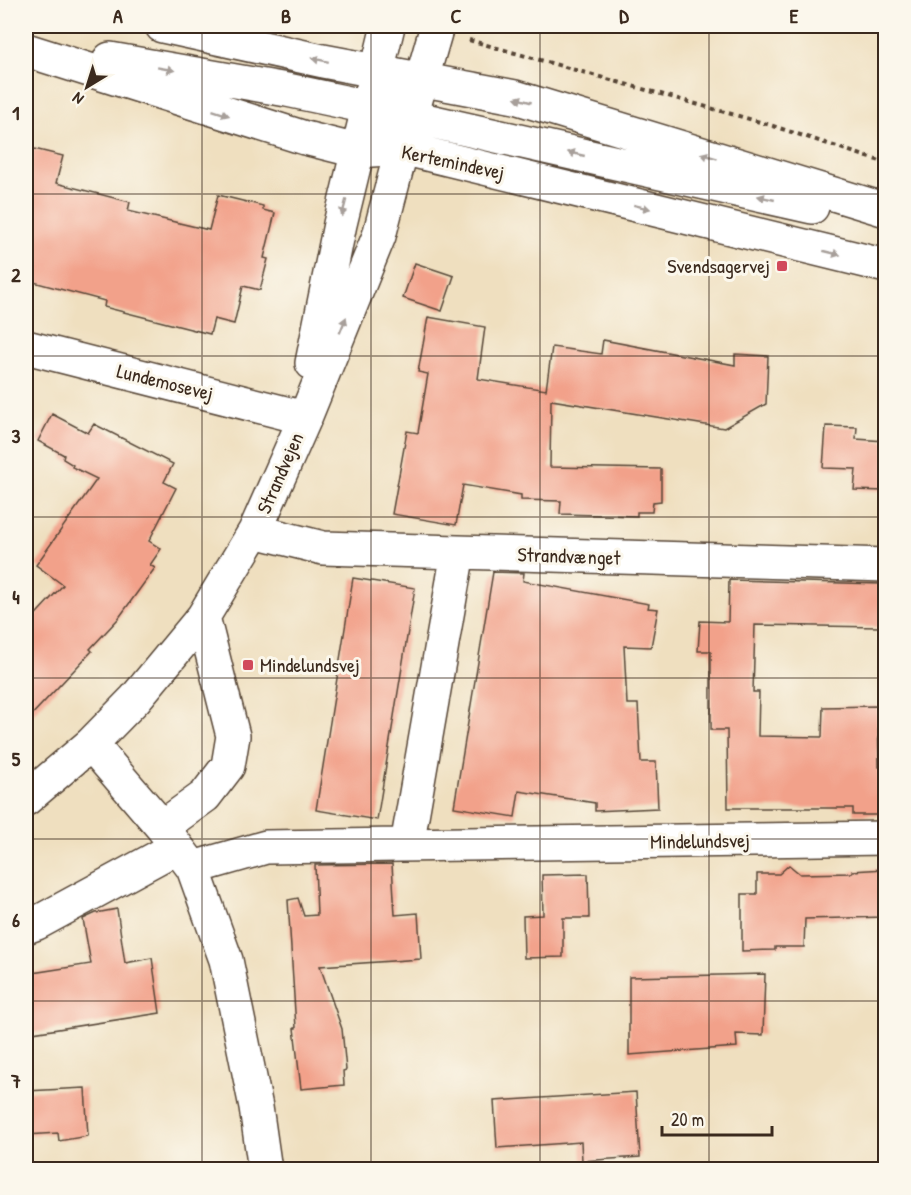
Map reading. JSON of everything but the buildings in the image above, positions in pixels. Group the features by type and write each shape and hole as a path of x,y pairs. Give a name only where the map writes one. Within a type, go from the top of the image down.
{"street":[{"path":"162,26 515,97 885,210"},
{"path":"305,418 315,345 340,224 388,26"},
{"path":"26,44 275,88 368,107 381,107 391,104 422,79 437,26"},
{"name":"Kertemindevej","path":"26,50 262,126 357,151 402,148 885,266"},
{"name":"Strandvejen","path":"26,799 91,744 135,699 203,618 255,531 305,418 379,236 422,79"},
{"path":"357,151 412,117 772,200 885,222"},
{"name":"Lundemosevej","path":"26,347 305,418"},
{"name":"Strandvænget","path":"255,531 323,548 885,565"},
{"path":"407,845 458,552"},
{"path":"26,927 177,847 205,796 228,766 232,736 203,618"},
{"path":"91,744 177,847 226,960 256,1107 265,1170"},
{"name":"Mindelundsvej","path":"177,847 885,838"}],"path":[{"path":"485,45 767,123 885,163"}],"place":[{"name":"Svendsagervej","path":"782,266"},
{"name":"Mindelundsvej","path":"248,665"}]}
